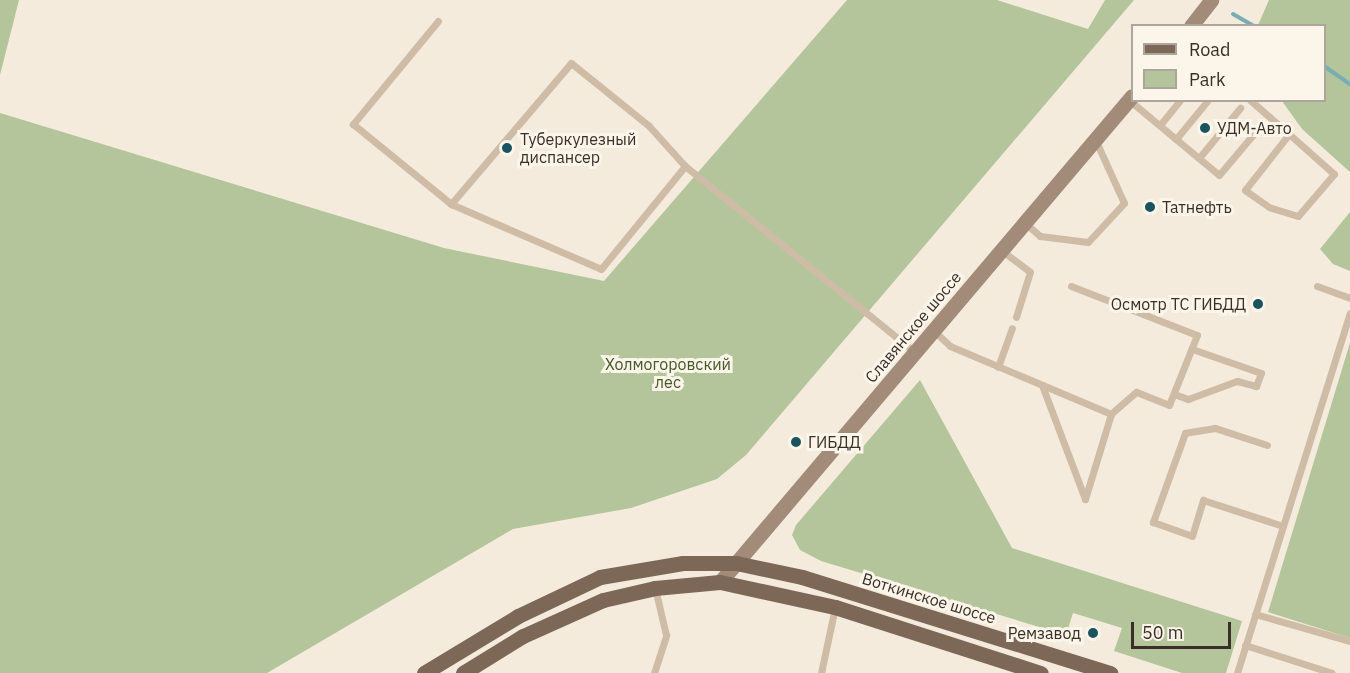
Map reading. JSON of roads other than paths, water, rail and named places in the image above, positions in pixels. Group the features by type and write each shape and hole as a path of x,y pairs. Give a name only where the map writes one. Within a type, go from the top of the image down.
{"main road":[{"path":"1193,24 1211,0"},
{"name":"Славянское шоссе","path":"720,582 1131,98"},
{"name":"Воткинское шоссе","path":"424,673 518,616 600,577 683,563 736,564 802,577 1110,673"},
{"path":"463,673 533,631 603,600 655,588 720,582 835,607 1007,668 1041,673"}],"lane":[{"path":"438,21 353,124 451,204 601,268 685,166"},
{"path":"451,204 571,63 649,126 685,166 915,352"},
{"path":"1135,102 1219,175 1262,124"},
{"path":"1160,125 1177,102"},
{"path":"1176,139 1206,102"},
{"path":"1252,102 1289,134 1334,174 1298,216 1269,207 1245,190 1289,134"},
{"path":"1199,158 1240,108"},
{"path":"1025,222 1040,236 1088,242 1124,203 1095,139"},
{"path":"1001,250 1030,272 1016,316"},
{"path":"1042,385 1085,499 1111,414 1136,392 1169,405 1197,335 1071,286"},
{"path":"1317,286 1350,298"},
{"path":"1237,673 1350,313"},
{"path":"998,367 1012,328"},
{"path":"933,330 950,346 1111,414"},
{"path":"1174,394 1188,399 1237,381 1256,386 1261,372 1192,349"},
{"path":"1267,444 1215,428 1185,433 1153,522 1192,536 1203,500 1283,526"},
{"path":"654,673 666,635 655,588"},
{"path":"821,673 835,607"},
{"path":"1255,614 1350,641"},
{"path":"1245,645 1332,673"}],"waterway":[{"path":"1233,14 1250,24"},
{"path":"1326,67 1350,84"}],"place":[{"name":"УДМ-Авто","path":"1205,128"},
{"name":"Туберкулезный диспансер","path":"507,148"},
{"name":"Татнефть","path":"1150,207"},
{"name":"Осмотр ТС ГИБДД","path":"1258,304"},
{"name":"ГИБДД","path":"796,442"},
{"name":"Ремзавод","path":"1093,633"}],"park label":[{"name":"Холмогоровский лес","path":"668,373"}]}
